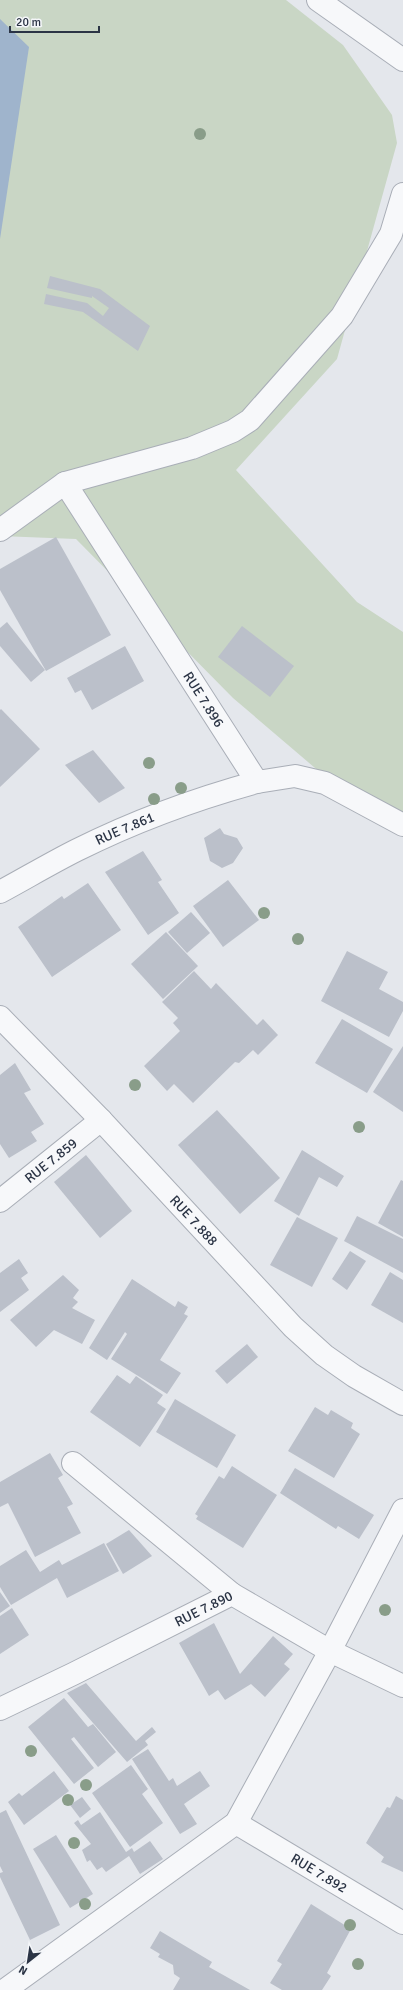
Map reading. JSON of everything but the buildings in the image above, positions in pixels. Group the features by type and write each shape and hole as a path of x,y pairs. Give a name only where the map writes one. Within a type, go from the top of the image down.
{"street":[{"path":"318,0 403,60"},
{"path":"0,530 65,483 192,448 233,431 250,420 342,316 391,234 403,194"},
{"name":"RUE 7.896","path":"65,483 257,782"},
{"path":"257,782 295,776 324,783 403,825"},
{"name":"RUE 7.861","path":"0,892 78,850 167,810 215,793 257,782"},
{"name":"RUE 7.888","path":"0,1017 101,1120 293,1327 330,1359 354,1376 403,1404"},
{"name":"RUE 7.859","path":"0,1201 101,1120"},
{"path":"73,1463 232,1594"},
{"path":"5,1990 236,1823 330,1651 403,1510"},
{"name":"RUE 7.890","path":"0,1709 232,1594 330,1651 403,1686"},
{"name":"RUE 7.892","path":"236,1823 403,1923"}],"green space":[{"path":"0,0 286,0 343,45 392,115 397,143 337,359 236,470 357,602 403,632 403,819 342,791 233,698 76,539 0,536"}],"water":[{"path":"0,19 29,47 0,239"}]}
